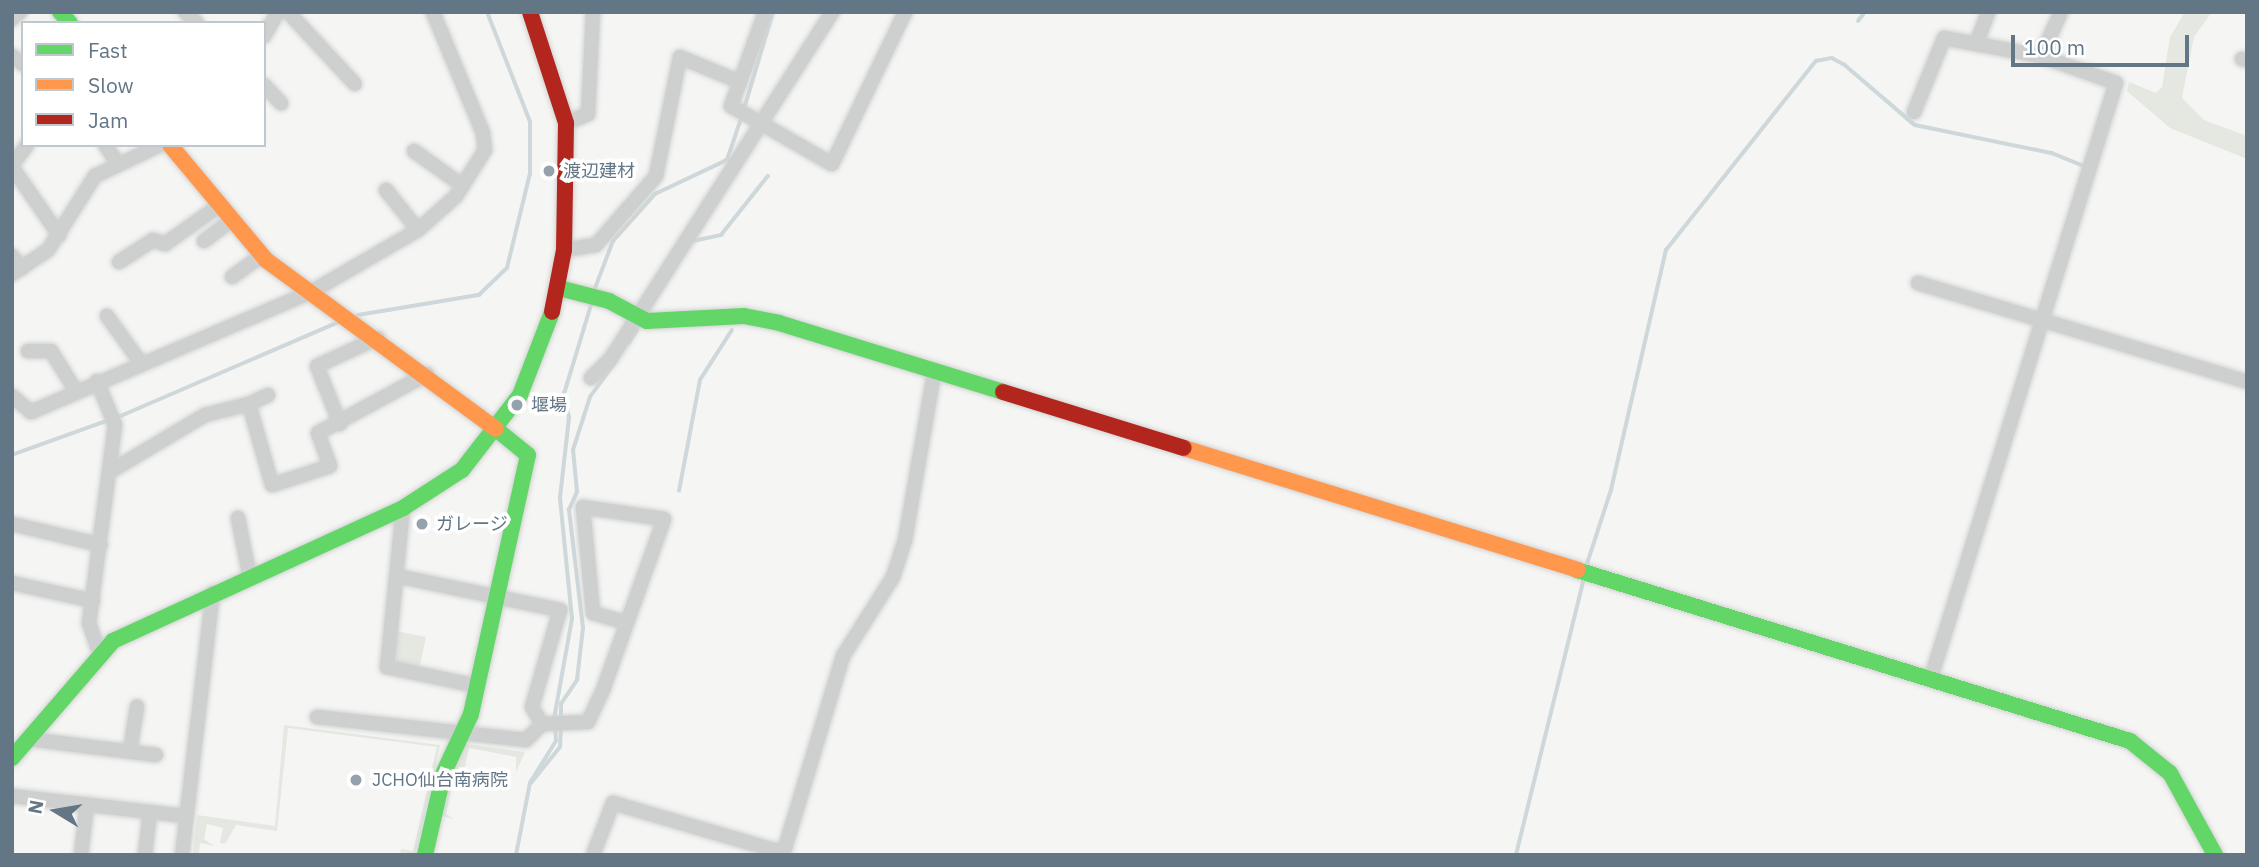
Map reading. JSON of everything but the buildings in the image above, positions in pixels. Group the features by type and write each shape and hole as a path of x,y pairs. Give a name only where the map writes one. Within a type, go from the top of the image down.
{"street":[{"path":"12,19 20,12"},
{"path":"266,33 278,12"},
{"path":"288,12 355,84"},
{"path":"12,396 18,411 31,412 97,381 311,292 418,230 463,186 485,150 483,132 433,12"},
{"path":"12,758 99,652 214,593 403,509 462,470 499,429 520,395 559,288 564,250 566,123 530,12"},
{"path":"566,123 588,114 593,12"},
{"path":"765,12 731,106 765,122 832,164 905,12"},
{"path":"591,378 636,316 765,122 832,12"},
{"path":"1976,44 1988,12"},
{"path":"2041,56 2061,12"},
{"path":"1914,112 1944,38 2041,56 2116,83 1931,678"},
{"path":"564,250 596,245 656,176 680,57 740,82"},
{"path":"266,87 281,103"},
{"path":"26,147 12,166 59,235"},
{"path":"106,147 117,162"},
{"path":"12,256 17,271 59,235 80,191 117,162 155,147"},
{"path":"172,147 262,256 427,374 523,448 529,465 478,686 463,734 444,772 425,855"},
{"path":"414,151 463,186"},
{"path":"386,190 418,230"},
{"path":"119,262 153,240 165,243 220,205"},
{"path":"204,241 232,220"},
{"path":"232,277 262,256"},
{"path":"1918,283 2247,382"},
{"path":"559,288 609,301 647,321 744,316 1931,678 2145,747 2170,772 2215,855"},
{"path":"107,316 141,363"},
{"path":"340,424 317,366 378,338"},
{"path":"28,351 51,351 76,391"},
{"path":"593,855 613,803 777,851 785,848 843,656 893,577 905,540 934,373"},
{"path":"249,404 272,485 330,466 318,433 340,424 427,374"},
{"path":"97,381 115,425 89,622 99,652"},
{"path":"111,471 205,415 249,404 268,395"},
{"path":"317,717 526,740 544,723 588,722 626,623 664,519 583,507 593,613 626,623"},
{"path":"403,509 387,667 478,686"},
{"path":"237,518 250,578"},
{"path":"12,524 101,545"},
{"path":"397,576 560,610 532,707 544,723"},
{"path":"12,583 93,601"},
{"path":"183,855 214,593"},
{"path":"130,751 137,707"},
{"path":"28,738 156,755"},
{"path":"12,796 186,816"},
{"path":"81,855 87,804"},
{"path":"145,855 150,811"}],"shaded area":[{"path":"2185,12 2212,12 2194,37 2182,98 2204,120 2247,136 2247,159 2170,128 2127,91 2129,82 2156,93 2162,87 2170,37"},
{"path":"396,631 426,637 419,669 396,665"},
{"path":"284,725 440,745 416,855 400,855 401,849 413,851 437,747 288,728 277,831 236,825 225,844 220,843 223,828 207,824 204,839 214,846 200,843 199,853 210,855 193,855 197,815 275,826"},
{"path":"466,744 525,752 516,772 516,757 469,748 462,781 453,780 446,814 454,819 442,816 451,773"}],"waterway":[{"path":"358,315 479,295 507,268 530,174 530,122 487,12"},
{"path":"744,109 773,12"},
{"path":"1858,21 1865,12"},
{"path":"1586,567 1611,490 1666,250 1816,61 1832,58 1845,65 1915,125 2052,153 2085,166"},
{"path":"594,291 613,241 655,194 727,160 742,116"},
{"path":"693,241 721,235 768,176"},
{"path":"554,719 572,619 560,498 569,418 564,394 592,302"},
{"path":"116,418 341,321"},
{"path":"629,343 637,330"},
{"path":"679,491 700,380 732,330"},
{"path":"561,721 561,704 577,680 583,628 569,510 577,492 573,450 590,397 614,364"},
{"path":"12,455 109,420"},
{"path":"1516,855 1584,578"},
{"path":"516,855 530,783 556,741 555,727"},
{"path":"531,783 560,747 561,728"}],"traffic: fast":[{"path":"60,12 68,21"},
{"path":"559,288 609,301 647,321 744,316 779,323 1003,392"},
{"path":"12,758 113,641 403,508 462,470 520,395 552,312"},
{"path":"425,855 444,772 471,714 528,455 496,429"},
{"path":"1577,570 2130,741 2170,773 2215,855"}],"traffic: slow":[{"path":"172,147 266,260 496,429"},
{"path":"1184,448 1577,570"}],"traffic: jam":[{"path":"530,12 566,123 564,250 552,312"},
{"path":"1003,392 1184,448"}],"place":[{"name":"渡辺建材","path":"549,171"},
{"name":"堰場","path":"517,405"},
{"name":"ガレージ","path":"422,524"},
{"name":"JCHO仙台南病院","path":"356,780"}]}
